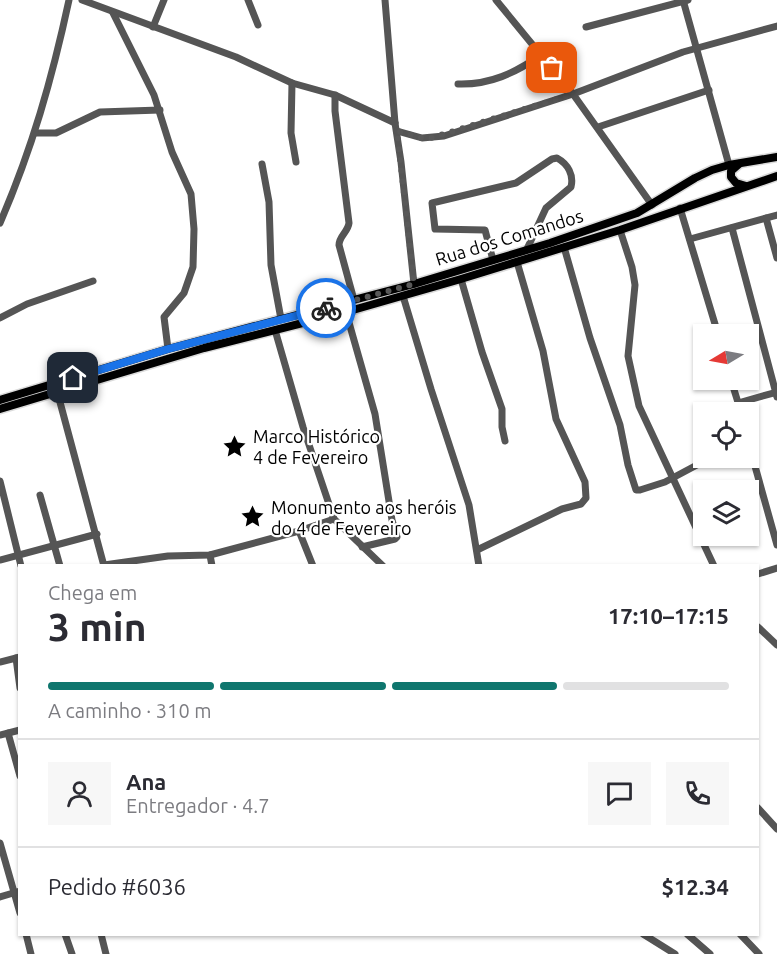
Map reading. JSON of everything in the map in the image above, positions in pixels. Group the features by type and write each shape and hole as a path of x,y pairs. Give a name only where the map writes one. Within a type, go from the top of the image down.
{"main road":[{"name":"Rua dos Comandos","path":"0,400 168,349 414,284 493,260 614,222 652,204 695,178 734,164 777,156"},
{"path":"734,164 731,177 736,183 746,186"},
{"name":"Rua dos Comandos","path":"0,409 193,351 346,312 518,262 777,176"}],"street":[{"path":"0,223 17,186 35,133 69,0"},
{"path":"82,0 101,4 113,12 236,57 292,83 335,95 422,138 431,138 573,94 697,48 777,26"},
{"path":"153,27 164,0"},
{"path":"248,0 258,25"},
{"path":"385,0 396,127 414,284"},
{"path":"496,0 503,4 573,94 652,204"},
{"path":"586,27 684,0 708,90 734,164"},
{"path":"113,12 160,110 172,152 191,194 194,229 193,267 181,299 164,317 168,349"},
{"path":"458,84 471,84 512,74 541,55"},
{"path":"292,83 291,133 296,162"},
{"path":"598,128 708,90"},
{"path":"335,95 335,111 350,223 339,239 339,245 354,300"},
{"path":"35,133 56,133 100,112 160,110"},
{"path":"493,260 485,230 435,229 432,203 516,183 557,158 565,164 572,184 546,208 527,249"},
{"path":"262,164 269,202 271,265 280,319"},
{"path":"680,208 715,324"},
{"path":"690,239 777,215"},
{"path":"766,218 777,258"},
{"path":"732,228 776,393 742,402"},
{"path":"620,230 632,267 635,285 628,351 640,411 713,564"},
{"path":"564,247 590,338 620,425 634,488 640,490 673,478 693,467"},
{"path":"477,550 562,509 580,504 586,498 585,482 556,419 544,357 518,262"},
{"path":"461,279 482,352 502,409 505,441"},
{"path":"0,318 27,304 93,281"},
{"path":"403,296 469,505 479,564"},
{"path":"346,312 375,414 392,520 397,537 362,547"},
{"path":"274,330 313,460 334,519 381,564"},
{"path":"57,391 104,564"},
{"path":"756,468 777,545"},
{"path":"0,481 20,564"},
{"path":"40,495 59,564"},
{"path":"111,564 168,556 210,555 334,519"},
{"path":"299,531 312,564"},
{"path":"0,560 97,534"},
{"path":"210,555 212,564"},
{"path":"759,574 777,568"},
{"path":"759,628 777,645"},
{"path":"0,662 18,657"},
{"path":"4,734 18,771"},
{"path":"759,809 777,829"},
{"path":"0,843 17,892 0,897"},
{"path":"26,936 31,954"},
{"path":"66,936 72,954"},
{"path":"101,936 106,954"},
{"path":"646,936 675,954"},
{"path":"689,936 710,954"},
{"path":"742,936 759,954"}],"way so far":[{"path":"326,308 414,284 397,131 422,138 444,136 573,94 552,68"}],"place":[{"name":"Marco Histórico 4 de Fevereiro","path":"235,446"},
{"name":"Monumento aos heróis do 4 de Fevereiro","path":"253,517"}],"route":[{"path":"73,378 168,349 326,308"}]}
